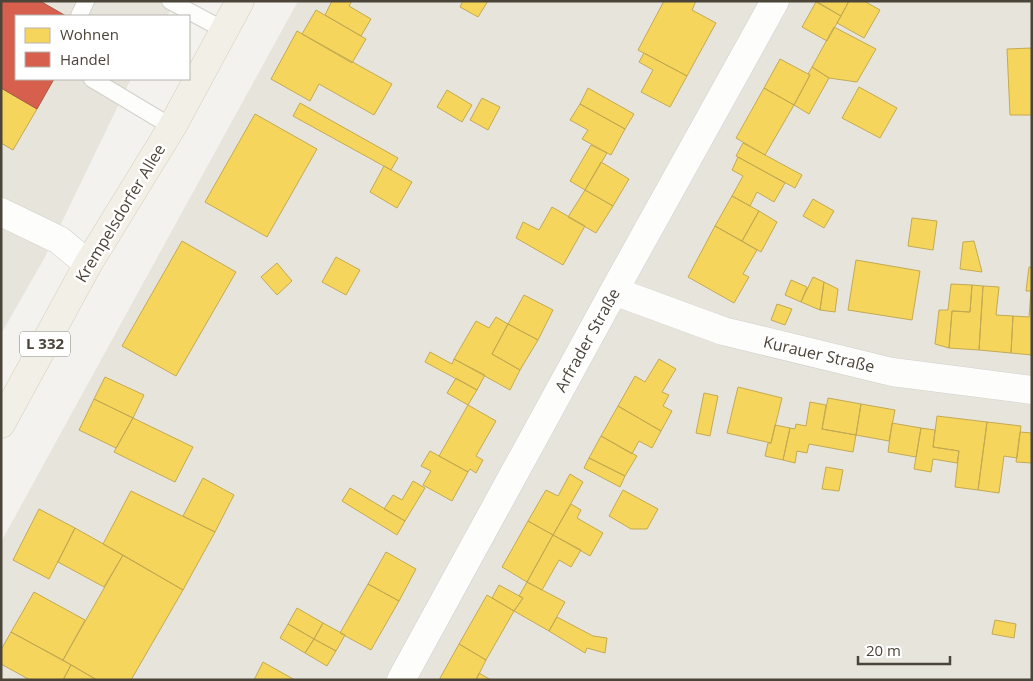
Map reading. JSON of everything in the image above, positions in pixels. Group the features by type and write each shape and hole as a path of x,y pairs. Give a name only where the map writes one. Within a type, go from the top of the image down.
{"main road":[{"name":"Krempelsdorfer Allee","path":"1,424 88,264 172,127 240,1"}],"street":[{"name":"Arfrader Straße","path":"401,680 775,1"},
{"path":"1,212 59,240 88,264"},
{"name":"Kurauer Straße","path":"614,291 723,331 892,372 1032,390"}],"lane":[{"path":"79,15 86,1"},
{"path":"170,1 224,30"},
{"path":"94,80 172,127"}],"shaded area":[{"path":"1,1 176,1 168,15 15,15 15,80 131,80 45,257 1,334"},
{"path":"298,1 1032,1 1032,680 1,680 1,542"}],"building: Wohnen":[{"path":"332,1 352,1 349,6 371,19 361,36 325,15"},
{"path":"463,1 488,1 478,17 460,7"},
{"path":"664,1 696,1 692,10 716,23 687,76 638,50"},
{"path":"816,1 849,1 841,16"},
{"path":"849,1 864,1 880,10 864,38 837,23"},
{"path":"816,2 841,16 827,41 802,27"},
{"path":"316,10 366,39 352,63 302,34"},
{"path":"834,27 876,49 857,82 829,78 812,67"},
{"path":"297,31 392,84 374,115 319,84 310,101 271,79"},
{"path":"1032,48 1032,115 1010,115 1007,49"},
{"path":"644,53 687,76 670,107 641,92 653,70 639,62"},
{"path":"780,59 810,75 794,105 764,88"},
{"path":"812,67 829,78 809,114 794,105 810,75 808,74"},
{"path":"859,87 897,108 880,138 842,118"},
{"path":"1,88 37,109 13,150 1,143"},
{"path":"588,88 634,114 625,129 580,104"},
{"path":"764,88 794,105 765,155 736,138"},
{"path":"447,90 472,105 462,122 437,107"},
{"path":"482,98 500,107 488,130 470,120"},
{"path":"300,103 398,158 391,170 293,116"},
{"path":"580,104 625,129 611,155 582,139 588,130 570,120"},
{"path":"255,114 317,149 267,237 205,202"},
{"path":"743,143 802,175 795,188 736,156"},
{"path":"591,145 607,153 585,190 570,181"},
{"path":"738,157 785,183 774,202 757,192 750,206 732,196 743,176 732,170"},
{"path":"601,162 629,179 613,206 585,190"},
{"path":"384,166 412,182 397,208 370,192"},
{"path":"585,190 613,206 596,233 568,217"},
{"path":"732,196 759,211 742,241 715,226"},
{"path":"813,199 834,211 824,228 803,216"},
{"path":"552,207 585,226 563,265 516,238 523,222 539,230"},
{"path":"759,211 777,222 761,252 742,241"},
{"path":"912,218 937,221 933,250 908,246"},
{"path":"715,226 757,250 743,274 749,277 734,303 688,277"},
{"path":"182,241 236,272 176,376 122,346"},
{"path":"974,241 982,272 960,269 963,242"},
{"path":"336,257 360,270 346,295 322,282"},
{"path":"856,260 920,271 912,320 848,310"},
{"path":"277,263 292,281 277,295 261,277"},
{"path":"1029,267 1032,267 1032,291 1026,291"},
{"path":"813,277 824,282 820,310 801,302"},
{"path":"791,280 807,287 801,302 785,295"},
{"path":"824,282 838,289 835,312 820,310"},
{"path":"951,284 972,285 970,312 952,311 949,348 935,344 939,310 948,310"},
{"path":"972,285 983,286 979,350 949,348 952,311 970,312"},
{"path":"983,286 999,287 996,315 1013,316 1011,353 979,350"},
{"path":"1031,291 1032,355 1011,353 1013,316 1029,317"},
{"path":"524,295 553,310 538,340 508,324"},
{"path":"777,304 792,309 785,325 771,320"},
{"path":"496,317 508,324 492,354 520,370 510,390 454,359 476,321 489,328"},
{"path":"508,324 538,340 520,370 492,354"},
{"path":"430,352 452,364 454,359 485,375 477,390 425,362"},
{"path":"659,359 676,369 662,392 669,395 663,406 672,411 661,431 618,406 635,376 645,382"},
{"path":"105,377 144,395 133,418 94,399"},
{"path":"456,378 477,390 468,405 447,393"},
{"path":"738,387 782,398 771,443 727,433"},
{"path":"704,393 718,396 710,436 696,433"},
{"path":"828,398 861,404 856,435 822,429"},
{"path":"94,399 133,418 116,448 79,430"},
{"path":"810,402 826,405 822,429 856,435 853,452 809,444 807,453 797,451 795,463 783,460 790,428 795,429 796,424 806,426"},
{"path":"861,404 895,410 889,441 856,435"},
{"path":"468,405 496,421 476,456 483,460 476,473 470,469 468,472 439,456"},
{"path":"618,406 661,431 652,448 639,441 632,454 601,436"},
{"path":"937,416 987,422 978,490 955,487 959,451 933,447"},
{"path":"133,418 193,447 175,482 114,452"},
{"path":"987,422 1021,426 1017,458 1004,456 999,493 978,490"},
{"path":"892,423 921,428 916,457 888,452"},
{"path":"775,425 790,428 783,460 765,456 768,443 771,443"},
{"path":"921,428 935,430 933,447 959,451 957,463 933,459 931,472 914,469"},
{"path":"1020,432 1032,433 1032,463 1016,462"},
{"path":"601,436 637,456 625,476 589,458"},
{"path":"430,451 468,472 452,501 423,485 431,471 421,466"},
{"path":"589,458 625,476 620,487 584,468"},
{"path":"826,467 843,470 839,491 822,489"},
{"path":"570,474 583,482 553,535 528,521 546,490 558,496"},
{"path":"203,478 234,495 215,532 183,516"},
{"path":"413,481 425,488 405,521 384,509 393,495 402,500"},
{"path":"350,488 405,521 397,535 342,501"},
{"path":"623,490 658,509 647,529 631,529 609,516"},
{"path":"131,491 215,532 183,590 103,544"},
{"path":"571,504 581,510 577,518 603,533 590,556 553,535"},
{"path":"39,509 75,528 49,579 13,560"},
{"path":"528,521 553,535 527,582 502,567"},
{"path":"75,528 123,555 104,587 58,562"},
{"path":"553,535 581,550 571,567 559,560 542,590 527,582"},
{"path":"386,552 416,569 399,601 368,584"},
{"path":"123,555 183,590 131,680 97,680 63,660"},
{"path":"527,582 565,602 549,631 514,611 523,598 519,596"},
{"path":"368,584 399,601 371,650 340,633"},
{"path":"499,585 523,598 514,611 492,598"},
{"path":"34,592 85,620 63,660 11,632"},
{"path":"487,595 514,611 486,660 459,644"},
{"path":"297,608 323,623 314,639 288,624"},
{"path":"557,617 593,636 607,638 605,653 587,648 585,653 549,631"},
{"path":"995,620 1016,624 1014,638 992,634"},
{"path":"323,623 345,635 336,651 314,639"},
{"path":"288,624 314,639 305,653 280,638"},
{"path":"11,632 71,665 63,680 30,680 1,664 1,650"},
{"path":"314,639 336,651 327,666 305,653"},
{"path":"459,644 486,660 476,680 439,680"},
{"path":"263,662 295,680 254,680"},
{"path":"71,665 97,680 63,680"},
{"path":"479,673 491,680 476,680"}],"building: Handel":[{"path":"1,1 40,1 64,15 15,15 15,80 53,80 37,109 1,88"}]}
